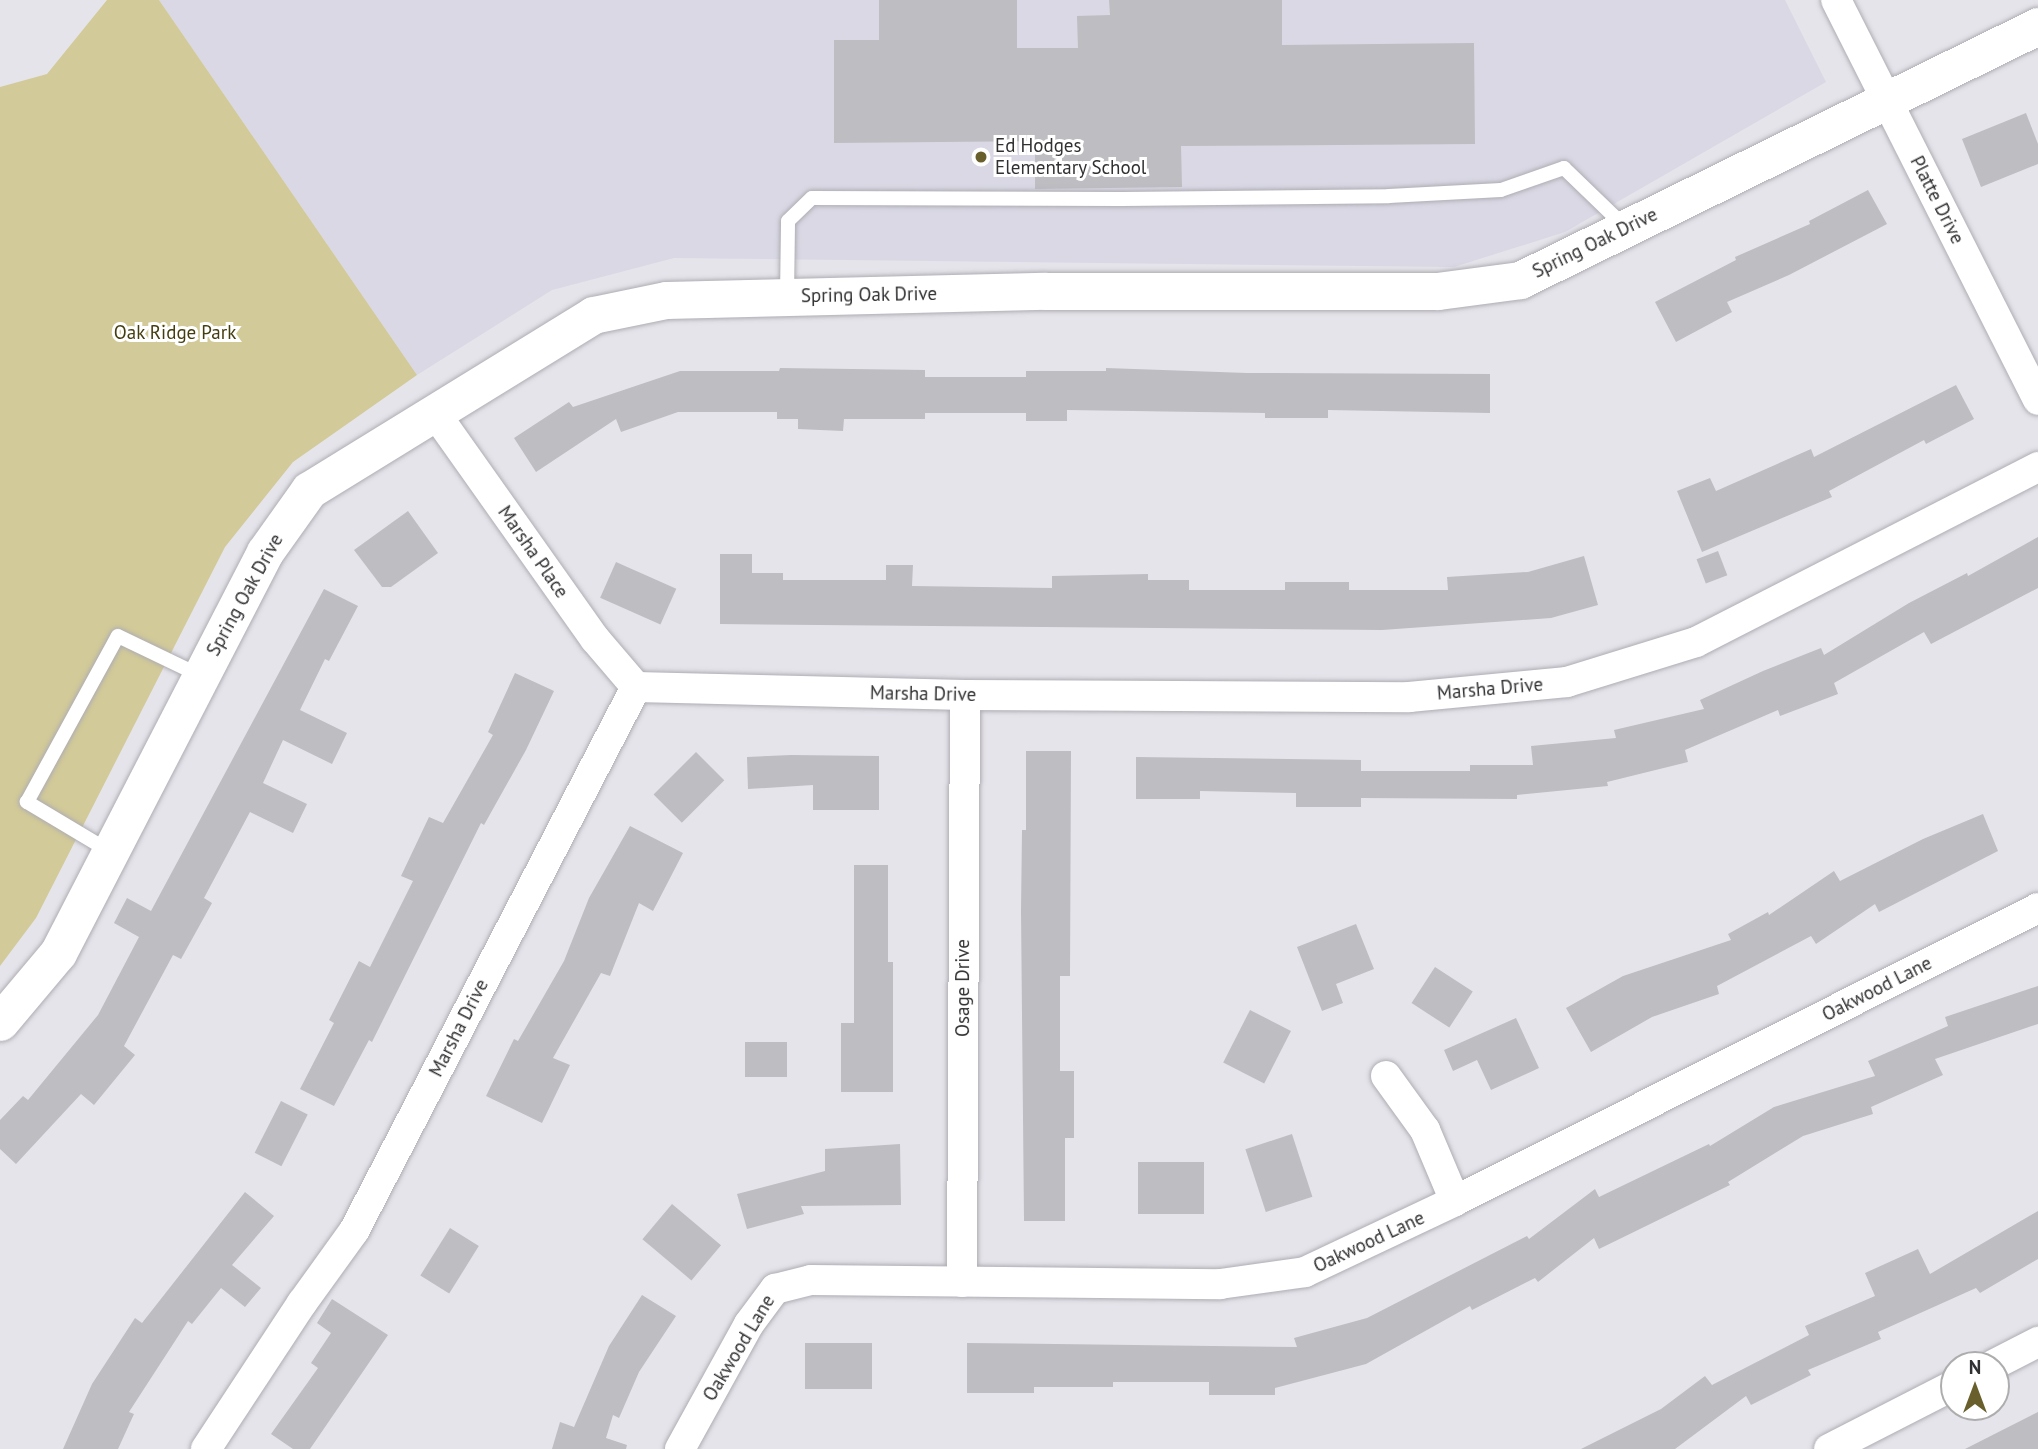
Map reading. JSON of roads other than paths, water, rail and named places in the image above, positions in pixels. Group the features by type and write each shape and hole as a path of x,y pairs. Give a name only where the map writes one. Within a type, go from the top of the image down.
{"street":[{"name":"Platte Drive","path":"1836,0 2038,400"},
{"name":"Spring Oak Drive","path":"0,1022 58,953 265,552 309,489 593,315 666,300 1045,291 1438,291 1520,280 2038,26"},
{"name":"Marsha Place","path":"435,413 595,639 636,687"},
{"name":"Marsha Drive","path":"206,1449 302,1303 354,1231 636,687 965,695 1409,697 1567,682 1696,642 2038,467"},
{"name":"Osage Drive","path":"962,1282 965,695"},
{"name":"Oakwood Lane","path":"680,1449 749,1324 775,1289 811,1280 1220,1284 1305,1272 1455,1201 2038,908"},
{"path":"1386,1076 1424,1130 1455,1201"},
{"path":"2010,1356 2038,1342"},
{"path":"1829,1449 1940,1392"}],"lane":[{"path":"788,297 788,221 812,198 1389,196 1501,190 1564,168 1626,228"},
{"path":"110,851 27,802 118,636 200,676"}],"place":[{"name":"Ed Hodges Elementary School","path":"981,157"}],"park label":[{"name":"Oak Ridge Park","path":"175,333"}]}
